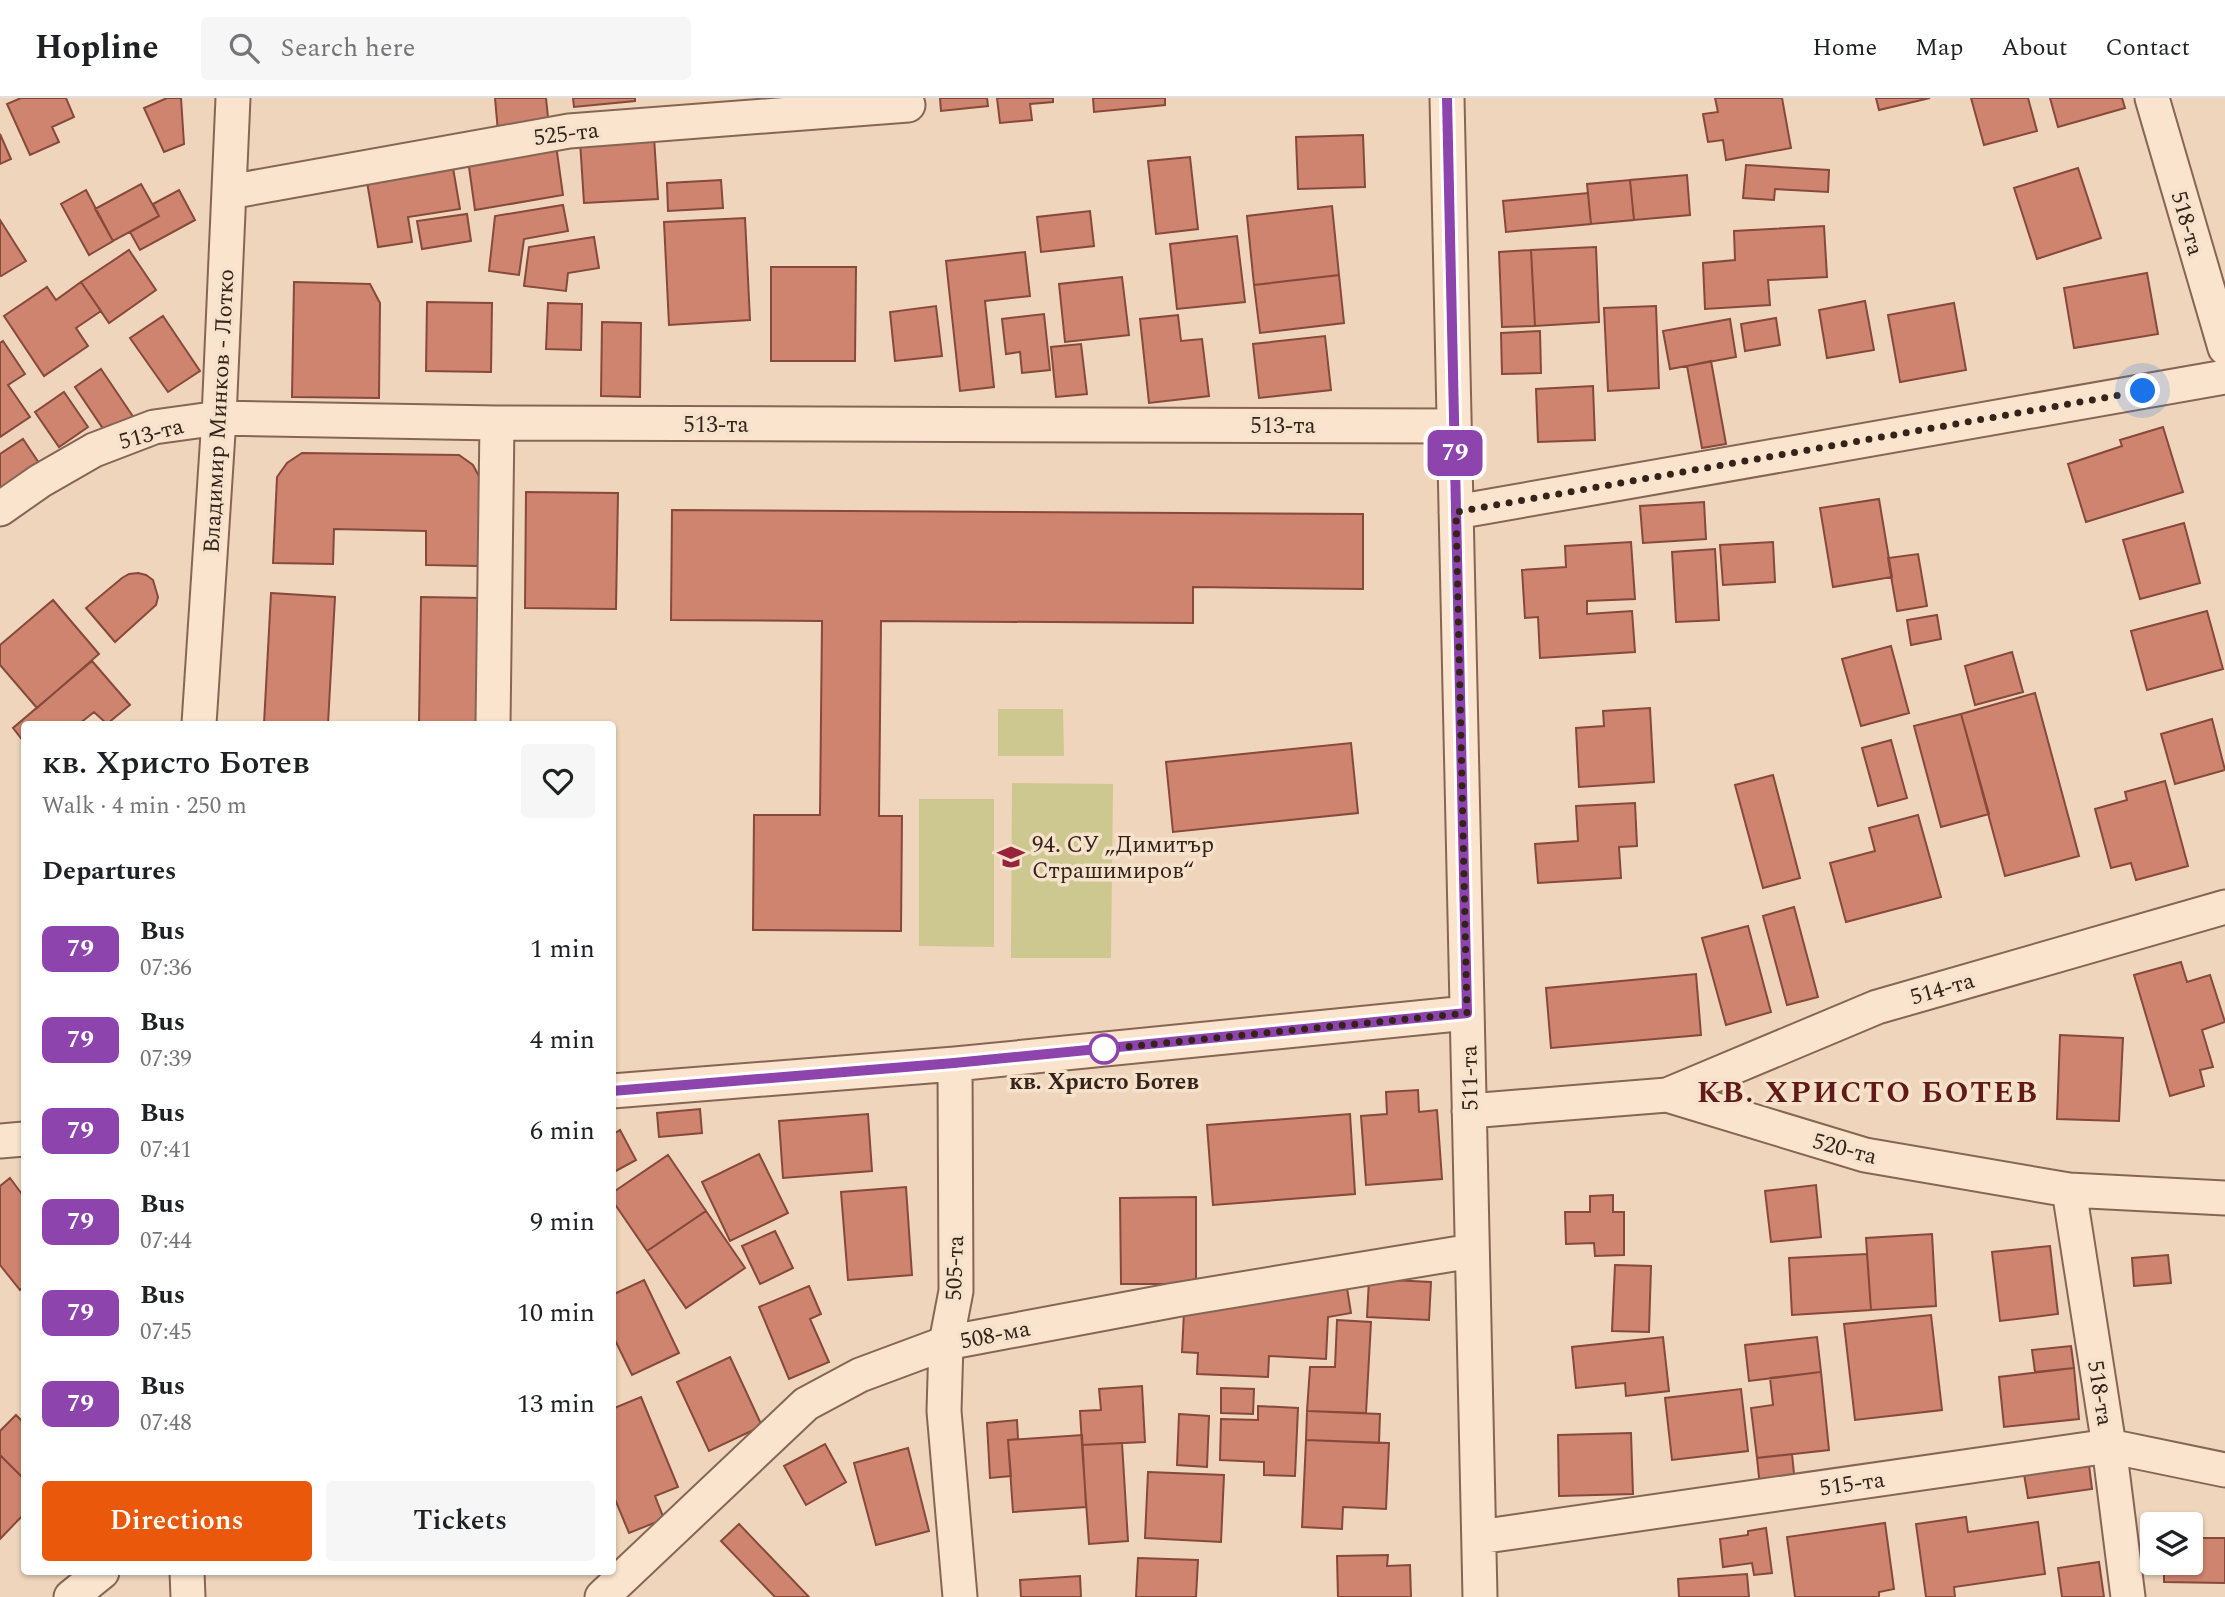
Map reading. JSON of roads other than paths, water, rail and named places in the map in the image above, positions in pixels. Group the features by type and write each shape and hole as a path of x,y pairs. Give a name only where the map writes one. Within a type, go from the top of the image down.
{"street":[{"name":"Владимир Минков - Лотко","path":"199,721 219,418 233,98"},
{"name":"511-та","path":"1447,98 1480,1597"},
{"name":"518-та","path":"2152,98 2225,348"},
{"name":"525-та","path":"229,192 569,131 908,105"},
{"path":"1456,512 2225,377"},
{"name":"513-та","path":"0,509 40,481 94,450 154,427 219,418 497,423 1454,426"},
{"path":"493,721 497,423"},
{"name":"514-та","path":"1667,1095 1877,1007 2225,906"},
{"path":"616,1091 954,1063 1467,1013"},
{"name":"505-та","path":"954,1063 956,1291 946,1343 944,1412 960,1597"},
{"name":"520-та","path":"1469,1111 1667,1095 1865,1155 2069,1190 2225,1198"},
{"path":"0,1141 21,1139"},
{"name":"518-та","path":"2069,1190 2109,1446 2128,1597"},
{"name":"508-ма","path":"602,1597 806,1404 860,1376 946,1343 1175,1300 1472,1251"},
{"name":"515-та","path":"1479,1537 2109,1446 2225,1470"},
{"path":"71,1597 98,1575"},
{"path":"187,1575 188,1597"}],"place":[{"name":"94. СУ „Димитър Страшимиров“","path":"1011,857"},
{"name":"кв. Христо Ботев","path":"1104,1049"}],"district":[{"name":"КВ. ХРИСТО БОТЕВ","path":"1868,1092"}]}
